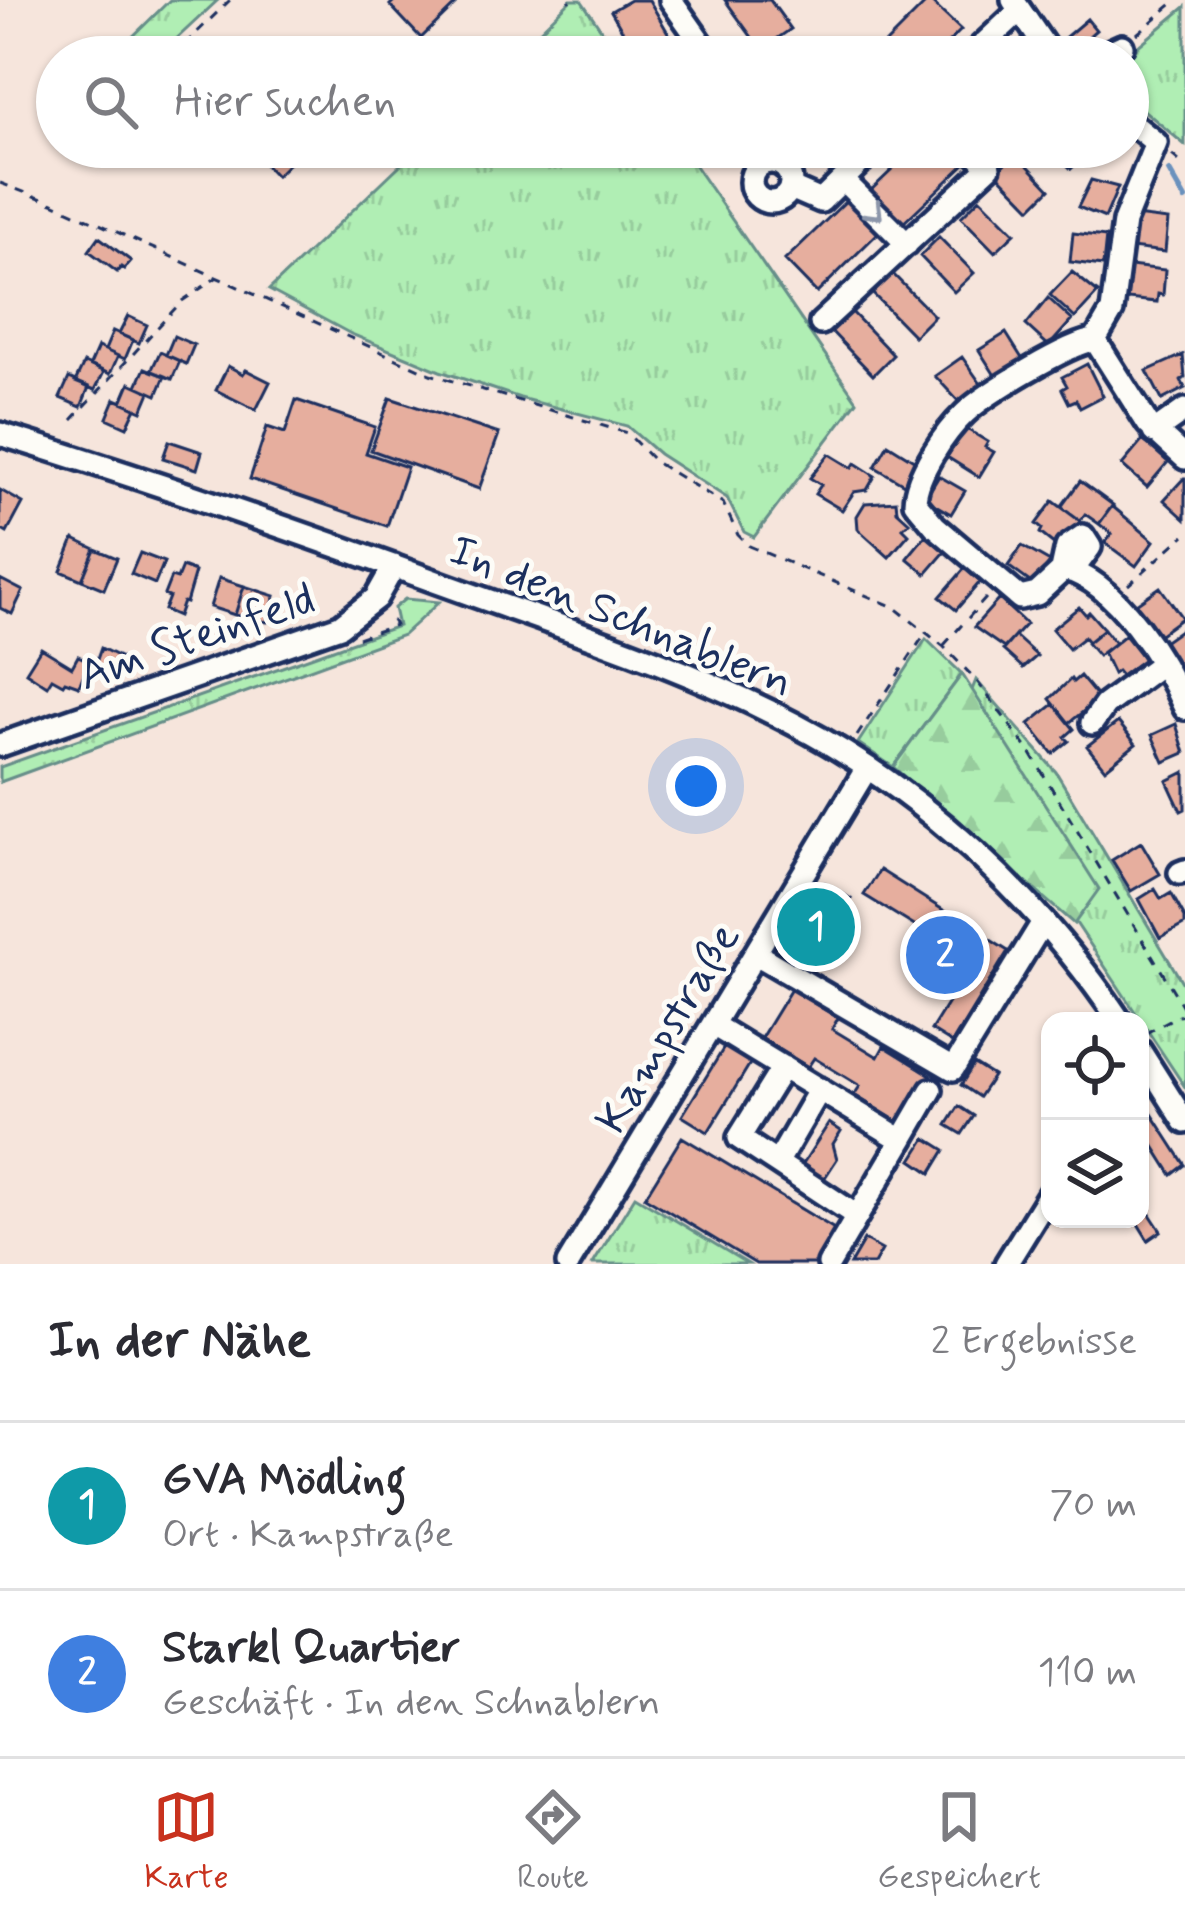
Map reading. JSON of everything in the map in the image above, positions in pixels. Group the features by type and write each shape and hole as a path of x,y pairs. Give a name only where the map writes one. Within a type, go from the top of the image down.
{"street":[{"path":"670,0 696,36"},
{"path":"989,36 1016,5 1037,36"},
{"path":"791,188 814,207 856,168"},
{"path":"821,323 988,168"},
{"path":"1145,168 1124,221 1112,311 1095,340 1068,350 971,409 948,435 918,485 918,508 999,584 1026,599 1068,570 1111,600 1162,663 1185,707"},
{"path":"843,181 908,244"},
{"path":"1095,340 1154,432 1185,458"},
{"path":"1154,432 1185,410"},
{"name":"In den Schnablern","path":"0,434 394,566 659,662 737,696 844,753 962,842 1043,922 1113,1012"},
{"name":"Am Steinfeld","path":"0,745 340,626 376,598 394,566"},
{"path":"1092,723 1105,704 1162,663"},
{"name":"Kampstraße","path":"568,1264 867,768"},
{"path":"756,953 953,1069 1043,922"},
{"path":"712,1025 902,1140"},
{"path":"1149,1063 1185,1122"},
{"path":"783,1066 740,1138 857,1216"},
{"path":"777,1163 820,1089"},
{"path":"829,1264 932,1090"},
{"path":"1006,1264 1041,1208"}],"path":[{"path":"193,36 230,0"},
{"path":"1135,36 1177,0"},
{"path":"0,183 430,374 627,433 655,462 723,503 738,536 749,546 894,607 976,680 1030,752 1185,1013 1149,1030"},
{"path":"72,420 182,301 218,276"},
{"path":"1111,600 1185,535"},
{"path":"943,646 999,584"},
{"path":"844,753 926,632"}],"green space":[{"path":"170,0 218,0 179,36 133,36"},
{"path":"571,0 581,0 606,36 534,36"},
{"path":"1185,7 1185,145 1149,115 1149,37"},
{"path":"397,168 696,168 857,401 754,537 744,532 727,498 659,454 627,426 440,371 351,334 269,290"},
{"path":"405,599 439,602 403,635 0,782 0,767 398,626 394,608"},
{"path":"926,639 962,674 893,767 858,743"},
{"path":"962,674 1099,889 1074,924 893,767"},
{"path":"976,680 1056,772 1185,987 1185,1087 1149,1033 1149,1012 1135,1012 953,738"},
{"path":"635,1196 748,1264 593,1264"}],"building":[{"path":"395,0 460,0 423,36 390,5"},
{"path":"630,0 649,0 670,36 626,36 611,11"},
{"path":"725,0 770,0 791,29 781,36 751,36"},
{"path":"929,0 961,30 955,36 893,36"},
{"path":"1087,19 1096,30 1089,36 1067,36"},
{"path":"894,168 961,168 899,227 867,194"},
{"path":"1030,168 1050,189 1031,208 996,172"},
{"path":"1091,180 1118,187 1105,218 1078,207"},
{"path":"980,198 1015,233 995,252 961,217"},
{"path":"847,200 879,232 817,293 785,260"},
{"path":"1135,216 1168,220 1165,252 1131,248"},
{"path":"1073,233 1106,237 1103,266 1070,262"},
{"path":"99,237 131,261 124,269 117,272 89,251"},
{"path":"939,237 974,273 954,292 920,256"},
{"path":"1130,266 1165,270 1163,295 1158,294 1157,302 1127,299"},
{"path":"889,270 934,316 914,336 869,290"},
{"path":"1072,272 1098,293 1075,318 1050,295"},
{"path":"1048,298 1072,320 1049,346 1026,325"},
{"path":"849,309 893,355 873,375 829,329"},
{"path":"128,316 147,325 139,343 119,334"},
{"path":"113,331 133,340 125,359 105,350"},
{"path":"1006,333 1023,360 996,377 979,350"},
{"path":"174,336 194,345 186,364 166,355"},
{"path":"98,347 118,356 110,374 90,365"},
{"path":"160,352 180,361 172,379 151,371"},
{"path":"1183,355 1185,388 1162,400 1147,371"},
{"path":"962,357 981,384 960,403 935,376"},
{"path":"84,363 104,372 95,390 75,382"},
{"path":"1087,364 1103,396 1080,408 1076,400 1069,403 1062,377"},
{"path":"228,366 270,382 256,410 216,390"},
{"path":"145,368 165,376 157,395 137,386"},
{"path":"69,378 89,387 81,407 60,398"},
{"path":"130,383 150,392 142,411 122,402"},
{"path":"390,398 499,434 479,489 371,450"},
{"path":"115,399 136,408 127,427 107,418"},
{"path":"296,400 375,427 366,453 407,467 387,526 250,479 267,427 285,433"},
{"path":"965,428 988,442 985,447 994,452 979,477 947,457"},
{"path":"1143,440 1168,462 1147,487 1122,465"},
{"path":"169,441 202,452 197,469 163,458"},
{"path":"888,444 917,462 904,484 875,467"},
{"path":"829,454 875,476 867,490 854,492 842,510 815,494 821,485 810,478"},
{"path":"939,476 965,491 951,514 925,499"},
{"path":"1185,478 1185,519 1164,500"},
{"path":"1080,481 1113,505 1099,524 1085,514 1080,521 1061,507"},
{"path":"0,490 23,503 7,533 0,529"},
{"path":"896,501 897,511 909,522 903,528 909,534 889,557 858,529 857,516 865,503"},
{"path":"1053,501 1080,521 1060,549 1036,524"},
{"path":"1112,506 1154,541 1136,566 1105,543 1112,534 1099,524"},
{"path":"926,535 945,552 926,574 907,558"},
{"path":"74,539 95,549 82,580 61,571"},
{"path":"1022,546 1050,562 1034,585 1008,566"},
{"path":"95,549 117,558 104,589 82,580"},
{"path":"140,553 164,562 155,584 131,574"},
{"path":"182,567 195,572 178,616 164,610 169,597 164,595 171,577 177,579"},
{"path":"965,568 980,582 956,610 940,597"},
{"path":"219,578 244,586 235,615 210,607"},
{"path":"0,579 23,591 12,614 0,608"},
{"path":"244,586 275,596 267,622 235,615"},
{"path":"1160,587 1182,618 1156,637 1133,606"},
{"path":"999,599 1026,624 1004,648 974,627"},
{"path":"1079,607 1104,629 1069,649 1052,629"},
{"path":"1183,628 1185,665 1177,669 1159,645"},
{"path":"1104,629 1115,643 1098,656 1087,643"},
{"path":"1125,635 1144,659 1121,676 1117,671 1113,674 1103,653"},
{"path":"1015,636 1037,656 1023,668 1003,650"},
{"path":"41,648 72,667 78,656 89,661 79,686 52,678 47,686 26,672"},
{"path":"101,648 127,661 122,671 116,669 113,676 94,668"},
{"path":"1080,676 1099,699 1069,723 1050,699"},
{"path":"1054,704 1074,729 1065,737 1069,741 1053,754 1029,724"},
{"path":"1118,722 1136,744 1105,769 1087,746"},
{"path":"1176,724 1185,753 1164,762 1152,735"},
{"path":"1185,772 1185,809 1181,811 1167,781"},
{"path":"1141,842 1160,874 1131,891 1112,860"},
{"path":"880,870 1008,951 952,1043 931,1030 973,962 864,895"},
{"path":"825,883 851,899 807,971 781,954"},
{"path":"1155,889 1161,899 1171,893 1185,918 1185,924 1160,938 1139,899"},
{"path":"791,989 838,1018 832,1029 878,1057 884,1046 931,1075 901,1124 854,1095 860,1086 814,1058 808,1067 761,1038"},
{"path":"725,1046 751,1062 708,1132 682,1116"},
{"path":"974,1064 993,1076 979,1097 961,1085"},
{"path":"959,1106 974,1116 962,1134 947,1125"},
{"path":"1149,1109 1185,1165 1172,1175 1149,1138"},
{"path":"829,1123 841,1131 833,1144 837,1159 822,1182 800,1168"},
{"path":"682,1137 841,1233 822,1264 756,1264 645,1197"},
{"path":"926,1138 945,1150 931,1173 912,1160"},
{"path":"1149,1213 1161,1231 1148,1240 1141,1228 1149,1228"},
{"path":"864,1240 882,1250 874,1264 850,1264"}],"waterway":[{"path":"1169,171 1185,199"}],"place":[{"name":"GVA Mödling","path":"816,927"},
{"name":"Starkl Quartier","path":"945,955"}]}
